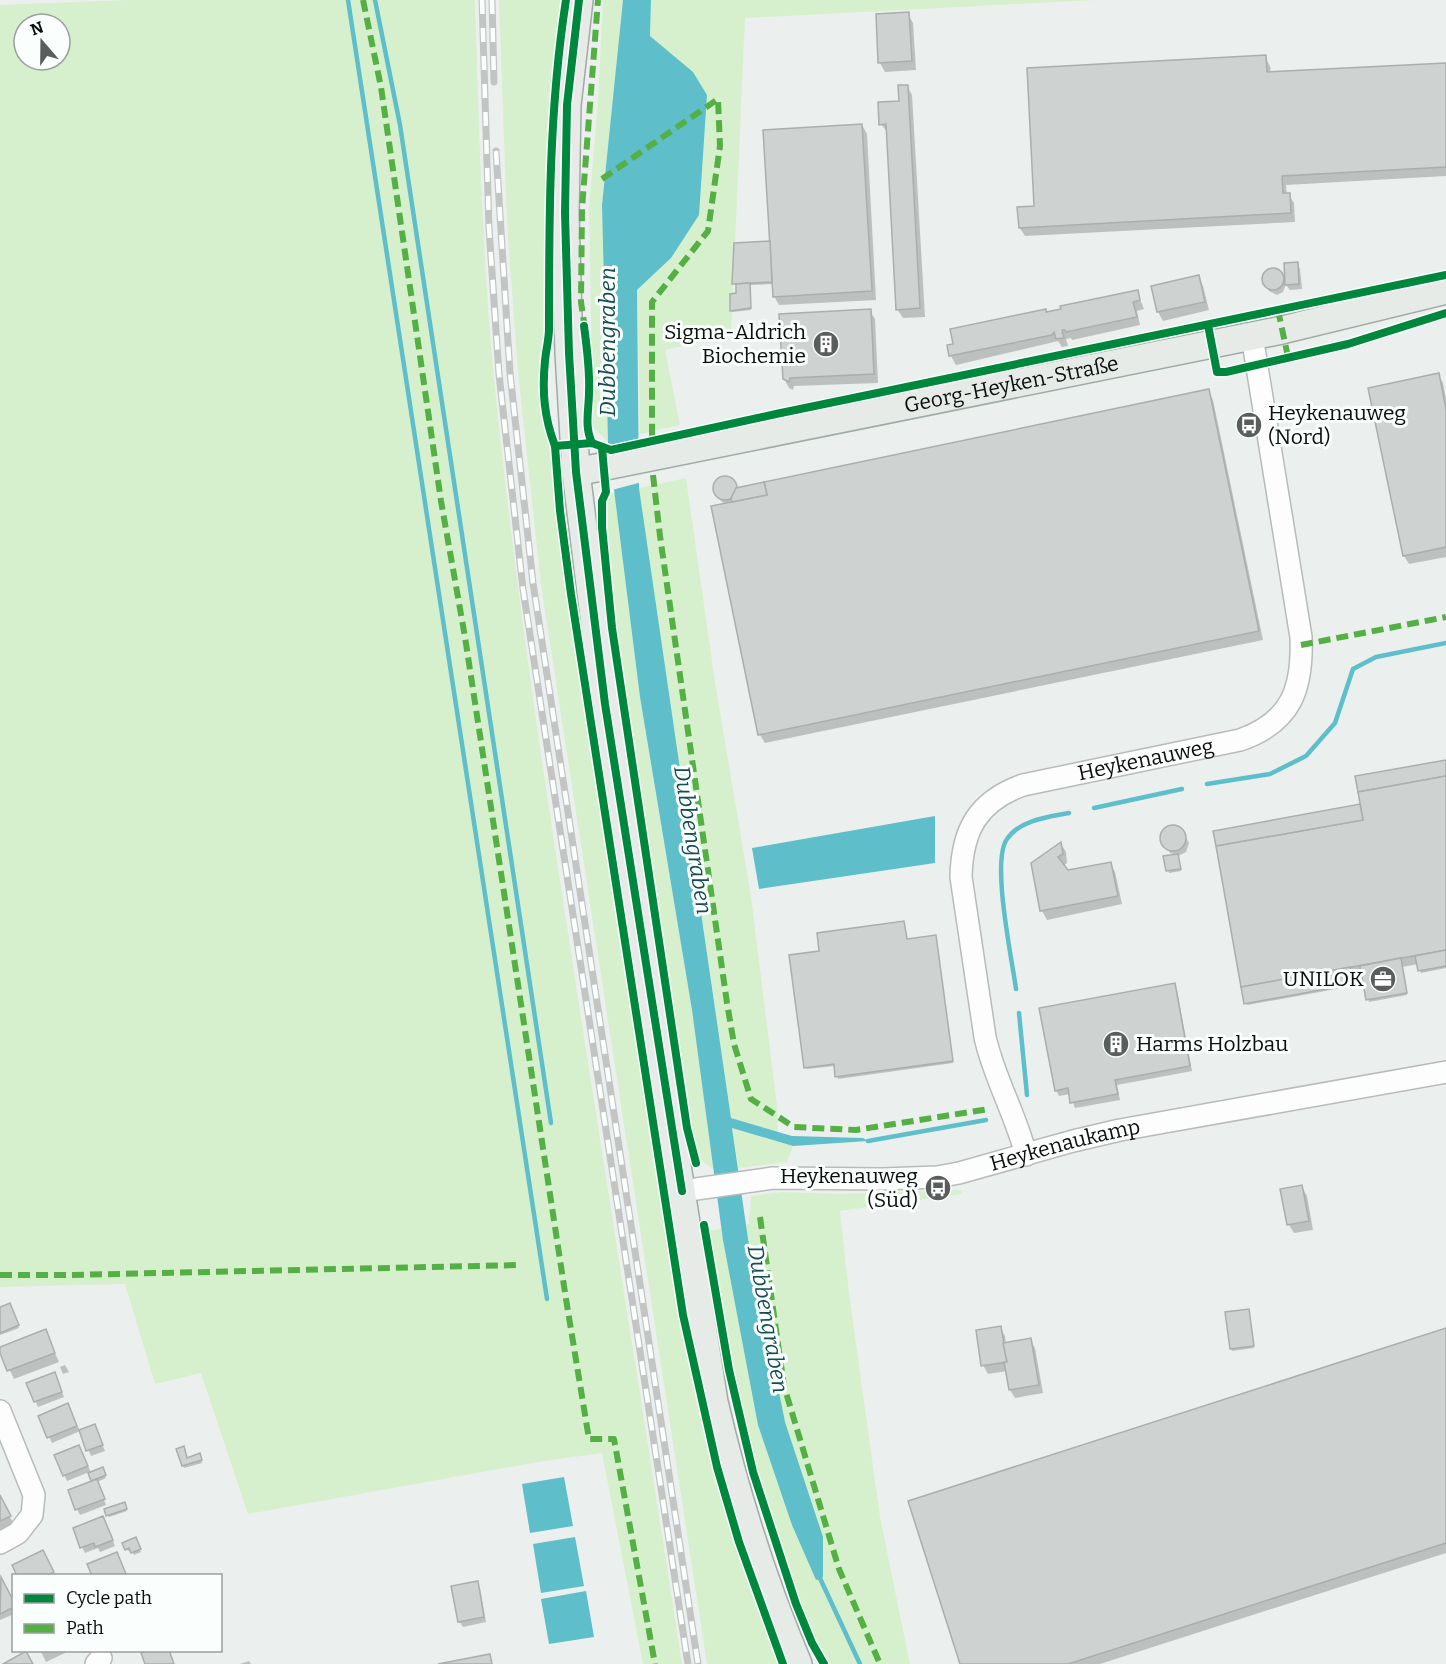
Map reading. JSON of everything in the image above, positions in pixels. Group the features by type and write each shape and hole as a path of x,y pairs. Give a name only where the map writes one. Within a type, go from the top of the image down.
{"main road":[{"path":"579,0 567,105 565,213 569,353 576,472 605,704 714,1402 735,1488 757,1558 798,1664"},
{"name":"Georg-Heyken-Straße","path":"576,472 1252,336 1446,290"}],"street":[{"name":"Heykenauweg","path":"1026,1155 985,1037 962,877 965,839 981,811 1007,790 1023,784 1240,740 1257,734 1288,707 1300,677 1301,637 1252,336"},
{"name":"Heykenaukamp","path":"682,1191 773,1178 937,1177 1120,1130 1446,1072"},
{"path":"0,1411 34,1495 32,1515 18,1533 0,1542"}],"green space":[{"path":"127,0 475,0 487,284 494,379 510,520 548,799 682,1664 643,1664 602,1453 538,1462 248,1514 201,1373 155,1384 125,1284 0,1287 0,5"},
{"path":"499,0 563,0 550,108 546,217 548,321 540,383 541,413 553,447 567,579 664,1219 692,1377 729,1519 782,1664 707,1664 541,585 518,372 507,224"},
{"path":"603,0 623,0 602,205 608,442 593,427 589,208"},
{"path":"651,0 1096,0 745,18 731,336 665,350 680,425 640,434 637,290 671,258 658,43 650,36"},
{"path":"686,478 715,682 751,896 777,1105 778,1133 731,1118 639,488"},
{"path":"615,493 640,697 692,1010 714,1170 697,1157 617,627 605,495"},
{"path":"732,1128 793,1146 787,1162 738,1168"},
{"path":"961,1190 962,1194 840,1211 880,1517 910,1664 828,1664 814,1638 791,1579 744,1427 724,1331 708,1231 749,1224 751,1196 781,1192 840,1194"}],"water":[{"path":"623,0 651,0 650,36 693,72 707,95 699,215 671,258 637,290 639,488 731,1118 792,1136 863,1138 868,1141 793,1146 732,1128 748,1239 785,1422 823,1537 823,1577 816,1580 792,1525 758,1425 723,1240 692,1010 640,697 608,442 602,205"},
{"path":"935,816 935,863 759,889 752,848"},
{"path":"564,1477 573,1526 530,1533 522,1484"},
{"path":"575,1537 584,1586 541,1593 533,1544"},
{"path":"586,1591 594,1637 549,1644 541,1599"}],"pier":[{"path":"643,442 642,482 612,490 606,448"}],"building":[{"path":"909,12 912,61 878,63 876,14"},
{"path":"1266,55 1267,72 1446,63 1446,167 1282,176 1283,193 1290,193 1291,213 1019,228 1017,207 1034,206 1027,68"},
{"path":"898,85 908,85 920,308 896,310 886,124 879,125 878,102 899,101"},
{"path":"862,124 872,291 773,297 763,130"},
{"path":"770,241 772,282 732,284 734,243"},
{"path":"1298,262 1299,284 1285,285 1284,263"},
{"path":"1273,268 1281,271 1284,279 1281,287 1273,290 1265,287 1262,279 1265,271"},
{"path":"1199,275 1205,302 1157,312 1151,286"},
{"path":"750,283 751,308 730,311 730,294 736,293 736,284"},
{"path":"1138,290 1140,300 1133,302 1137,317 1066,332 1062,330 1064,338 1056,339 1054,332 1052,335 949,356 947,345 953,344 950,329 1046,309 1046,312 1061,309 1060,306"},
{"name":"Sigma-Aldrich Biochemie","path":"871,309 874,374 790,378 789,382 783,379 779,314"},
{"path":"1439,373 1446,409 1446,547 1403,556 1368,388"},
{"path":"1209,389 1259,631 758,735 711,506 767,495 764,482"},
{"path":"725,476 733,480 737,488 733,496 725,500 717,496 713,488 717,480"},
{"path":"764,482 767,495 732,502 731,498 736,488"},
{"path":"1446,760 1446,776 1358,792 1355,776"},
{"path":"1446,776 1446,950 1241,987 1216,846 1363,820 1358,792"},
{"path":"1360,804 1363,820 1216,846 1213,831"},
{"path":"1173,825 1182,829 1186,838 1182,847 1173,851 1164,847 1160,838 1164,829"},
{"path":"1061,842 1063,854 1058,857 1068,870 1111,862 1118,896 1040,911 1031,863"},
{"path":"1178,854 1181,869 1166,871 1163,856"},
{"path":"904,921 907,939 936,935 953,1061 835,1077 834,1064 804,1068 789,955 819,951 817,933"},
{"path":"1446,950 1446,966 1418,971 1415,956"},
{"name":"UNILOK","path":"1401,958 1407,993 1366,1000 1360,966"},
{"path":"1350,967 1353,984 1244,1004 1241,987"},
{"name":"Harms Holzbau","path":"1175,983 1190,1066 1115,1080 1118,1094 1070,1103 1068,1088 1055,1091 1039,1008"},
{"path":"1302,1185 1309,1221 1287,1225 1280,1189"},
{"path":"10,1303 19,1325 0,1333 0,1307"},
{"path":"1249,1309 1254,1346 1230,1349 1225,1312"},
{"path":"1001,1326 1007,1362 981,1366 976,1330"},
{"path":"1446,1328 1446,1543 1068,1664 960,1664 908,1501"},
{"path":"46,1329 55,1353 7,1371 0,1347"},
{"path":"1031,1338 1039,1385 1009,1390 1003,1343"},
{"path":"55,1372 62,1392 34,1402 26,1383"},
{"path":"68,1403 77,1426 47,1438 38,1416"},
{"path":"95,1424 103,1445 86,1451 79,1430"},
{"path":"79,1445 88,1466 63,1476 54,1455"},
{"path":"184,1446 187,1458 200,1453 202,1460 182,1466 176,1449"},
{"path":"103,1467 106,1475 91,1481 88,1473"},
{"path":"97,1479 105,1499 75,1510 68,1490"},
{"path":"0,1495 11,1516 0,1521"},
{"path":"125,1502 127,1509 106,1516 104,1509"},
{"path":"103,1516 113,1540 95,1547 94,1543 80,1548 73,1528"},
{"path":"136,1537 141,1549 131,1553 129,1548 125,1550 122,1543"},
{"path":"43,1550 54,1572 50,1574 16,1574 12,1565"},
{"path":"117,1552 126,1574 91,1574 87,1564"},
{"path":"1,1577 12,1598 12,1608 0,1614"},
{"path":"478,1581 484,1617 458,1622 451,1586"},
{"path":"27,1652 33,1664 3,1664"},
{"path":"170,1652 174,1664 145,1664 141,1653"},
{"path":"490,1654 492,1664 438,1664"}],"waterway":[{"path":"348,0 547,1299"},
{"path":"375,0 400,125 551,1123"},
{"path":"1207,784 1270,774 1306,756 1335,723 1353,669 1376,657 1446,643"},
{"path":"1094,808 1182,789"},
{"path":"1016,989 1002,888 1003,851 1007,839 1019,827 1035,820 1069,813"},
{"path":"1019,1013 1027,1095"},
{"path":"868,1141 986,1120"},
{"name":"Dubbengraben","path":"818,1574 860,1664"}],"railway":[{"path":"482,0 489,228 499,374 523,589 688,1664"},
{"path":"492,0 494,82"},
{"path":"496,151 510,373 533,583 698,1664"}],"marked path":[{"path":"363,0 381,87 441,501 465,637 589,1439 614,1439 655,1664"},
{"path":"585,329 581,302 582,209 598,0"},
{"path":"602,179 718,99 720,146 708,231 652,302 652,441"},
{"path":"1278,310 1288,357"},
{"path":"653,475 727,1003 734,1044 751,1099 794,1127 856,1130 989,1109"},
{"path":"1301,645 1446,617"},
{"path":"760,1217 784,1386 839,1569 880,1664"},
{"path":"0,1275 521,1265"}],"cycle path":[{"path":"566,0 553,123 549,333 544,383 546,414 555,446 592,443 611,450 1446,275"},
{"path":"579,0 567,105 565,213 569,353 576,472 605,704 682,1191"},
{"path":"1208,325 1217,372 1226,372 1348,344 1446,313"},
{"path":"584,326 589,376 588,424 592,443"},
{"path":"555,446 560,511 571,594 683,1315 717,1467 739,1542 783,1664"},
{"path":"602,448 606,492 602,501 602,527 612,628 687,1128 696,1163"},
{"path":"704,1225 729,1370 753,1472 796,1604 812,1643 824,1664"}],"place":[{"name":"Sigma-Aldrich Biochemie","path":"826,344"},
{"name":"Heykenauweg (Nord)","path":"1249,425"},
{"name":"UNILOK","path":"1383,979"},
{"name":"Harms Holzbau","path":"1116,1044"},
{"name":"Heykenauweg (Süd)","path":"938,1188"}]}
